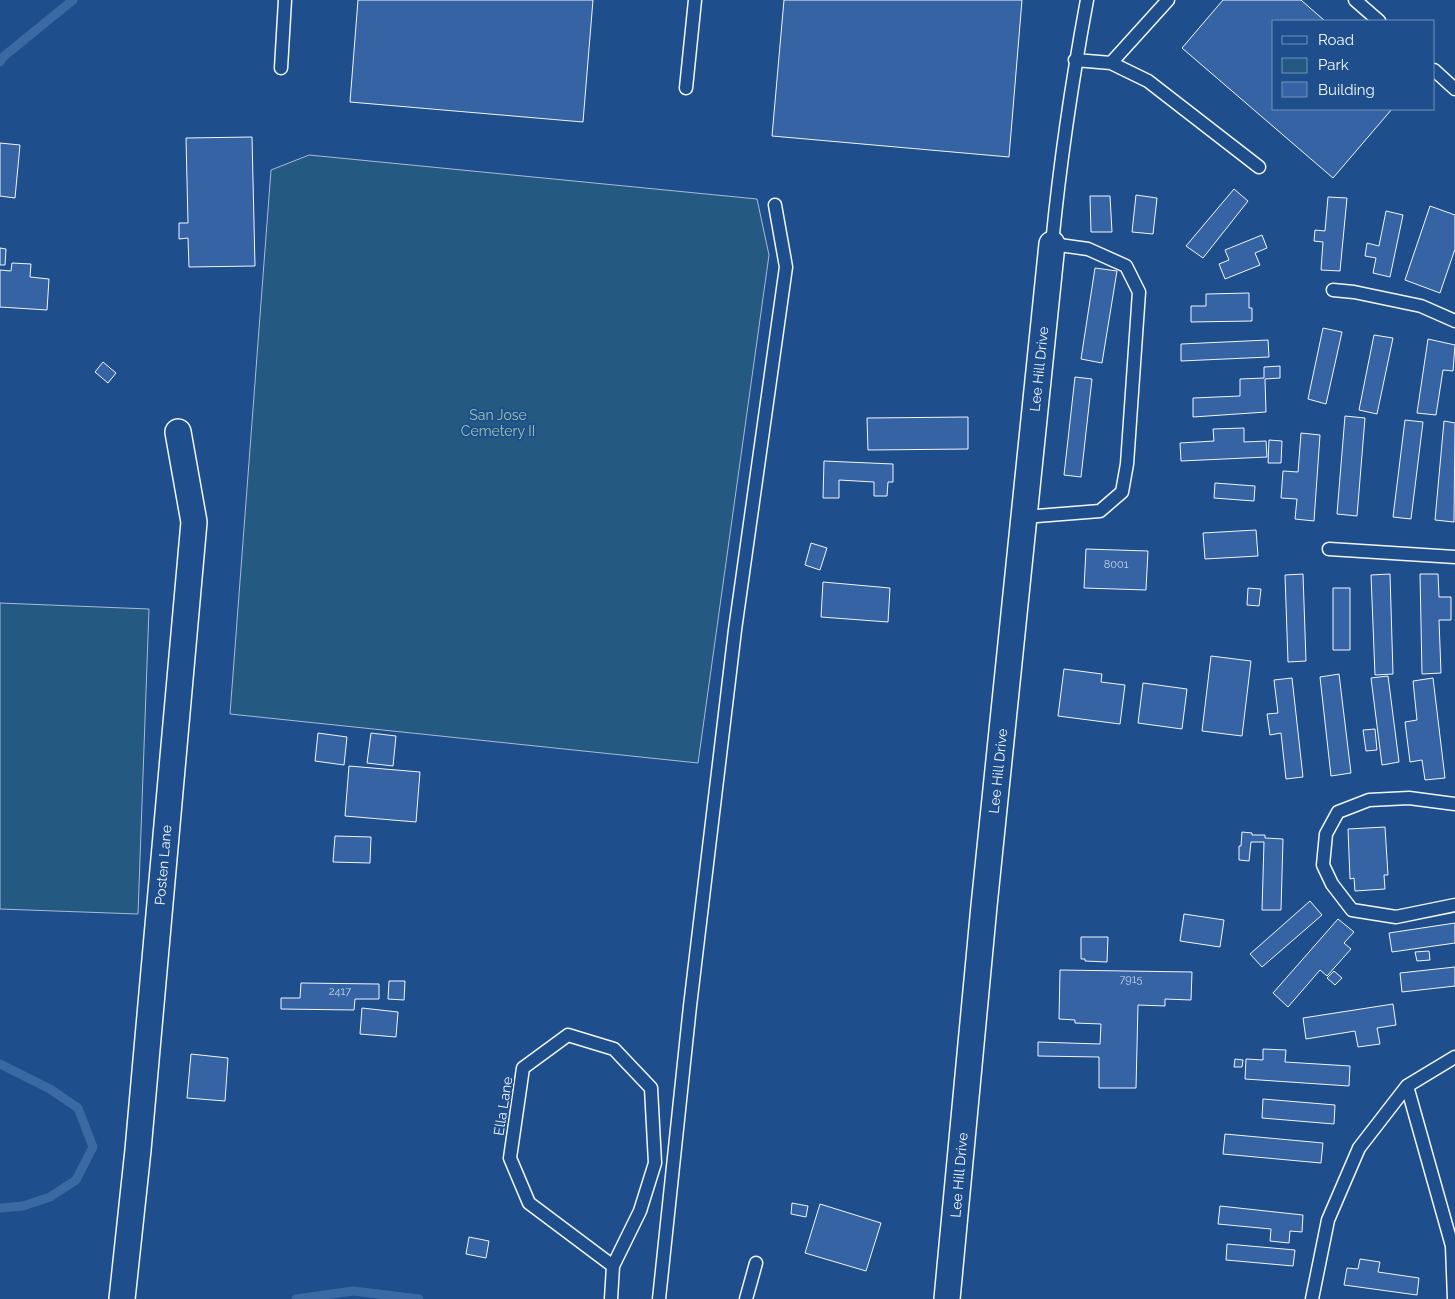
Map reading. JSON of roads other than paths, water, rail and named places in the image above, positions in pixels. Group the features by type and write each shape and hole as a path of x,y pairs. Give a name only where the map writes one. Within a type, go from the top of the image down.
{"street":[{"name":"Lee Hill Drive","path":"947,1299 1052,244"},
{"name":"Posten Lane","path":"122,1299 138,1150 194,522 178,432"}],"lane":[{"path":"281,68 285,0"},
{"path":"686,88 695,0"},
{"path":"1024,517 1100,511 1122,492 1127,464 1140,292 1126,266 1088,249 1052,244 1058,182 1086,0"},
{"path":"1111,63 1168,0"},
{"path":"1355,0 1378,20"},
{"path":"1076,60 1111,63 1148,81 1259,167"},
{"path":"1435,71 1455,89"},
{"path":"659,1299 690,1006 734,630 786,267 775,205"},
{"path":"1333,290 1354,292 1421,306 1455,321"},
{"path":"1328,550 1455,557"},
{"path":"1455,804 1409,798 1369,800 1338,812 1326,834 1323,865 1332,884 1352,910 1396,917 1455,905"},
{"name":"Ella Lane","path":"611,1299 613,1266 640,1211 655,1163 651,1088 614,1049 568,1035 523,1068 510,1158 529,1203 613,1266"},
{"path":"1312,1299 1328,1220 1359,1148 1406,1086 1455,1057"},
{"path":"1406,1086 1452,1246 1454,1299"},
{"path":"746,1299 756,1263"}],"waterway":[{"path":"0,62 3,57 73,0"},
{"path":"0,1064 50,1089 78,1108 93,1147 76,1180 50,1197 23,1206 0,1208"},
{"path":"296,1299 353,1291 419,1299"}],"park label":[{"name":"San Jose Cemetery II","path":"498,424"}]}
